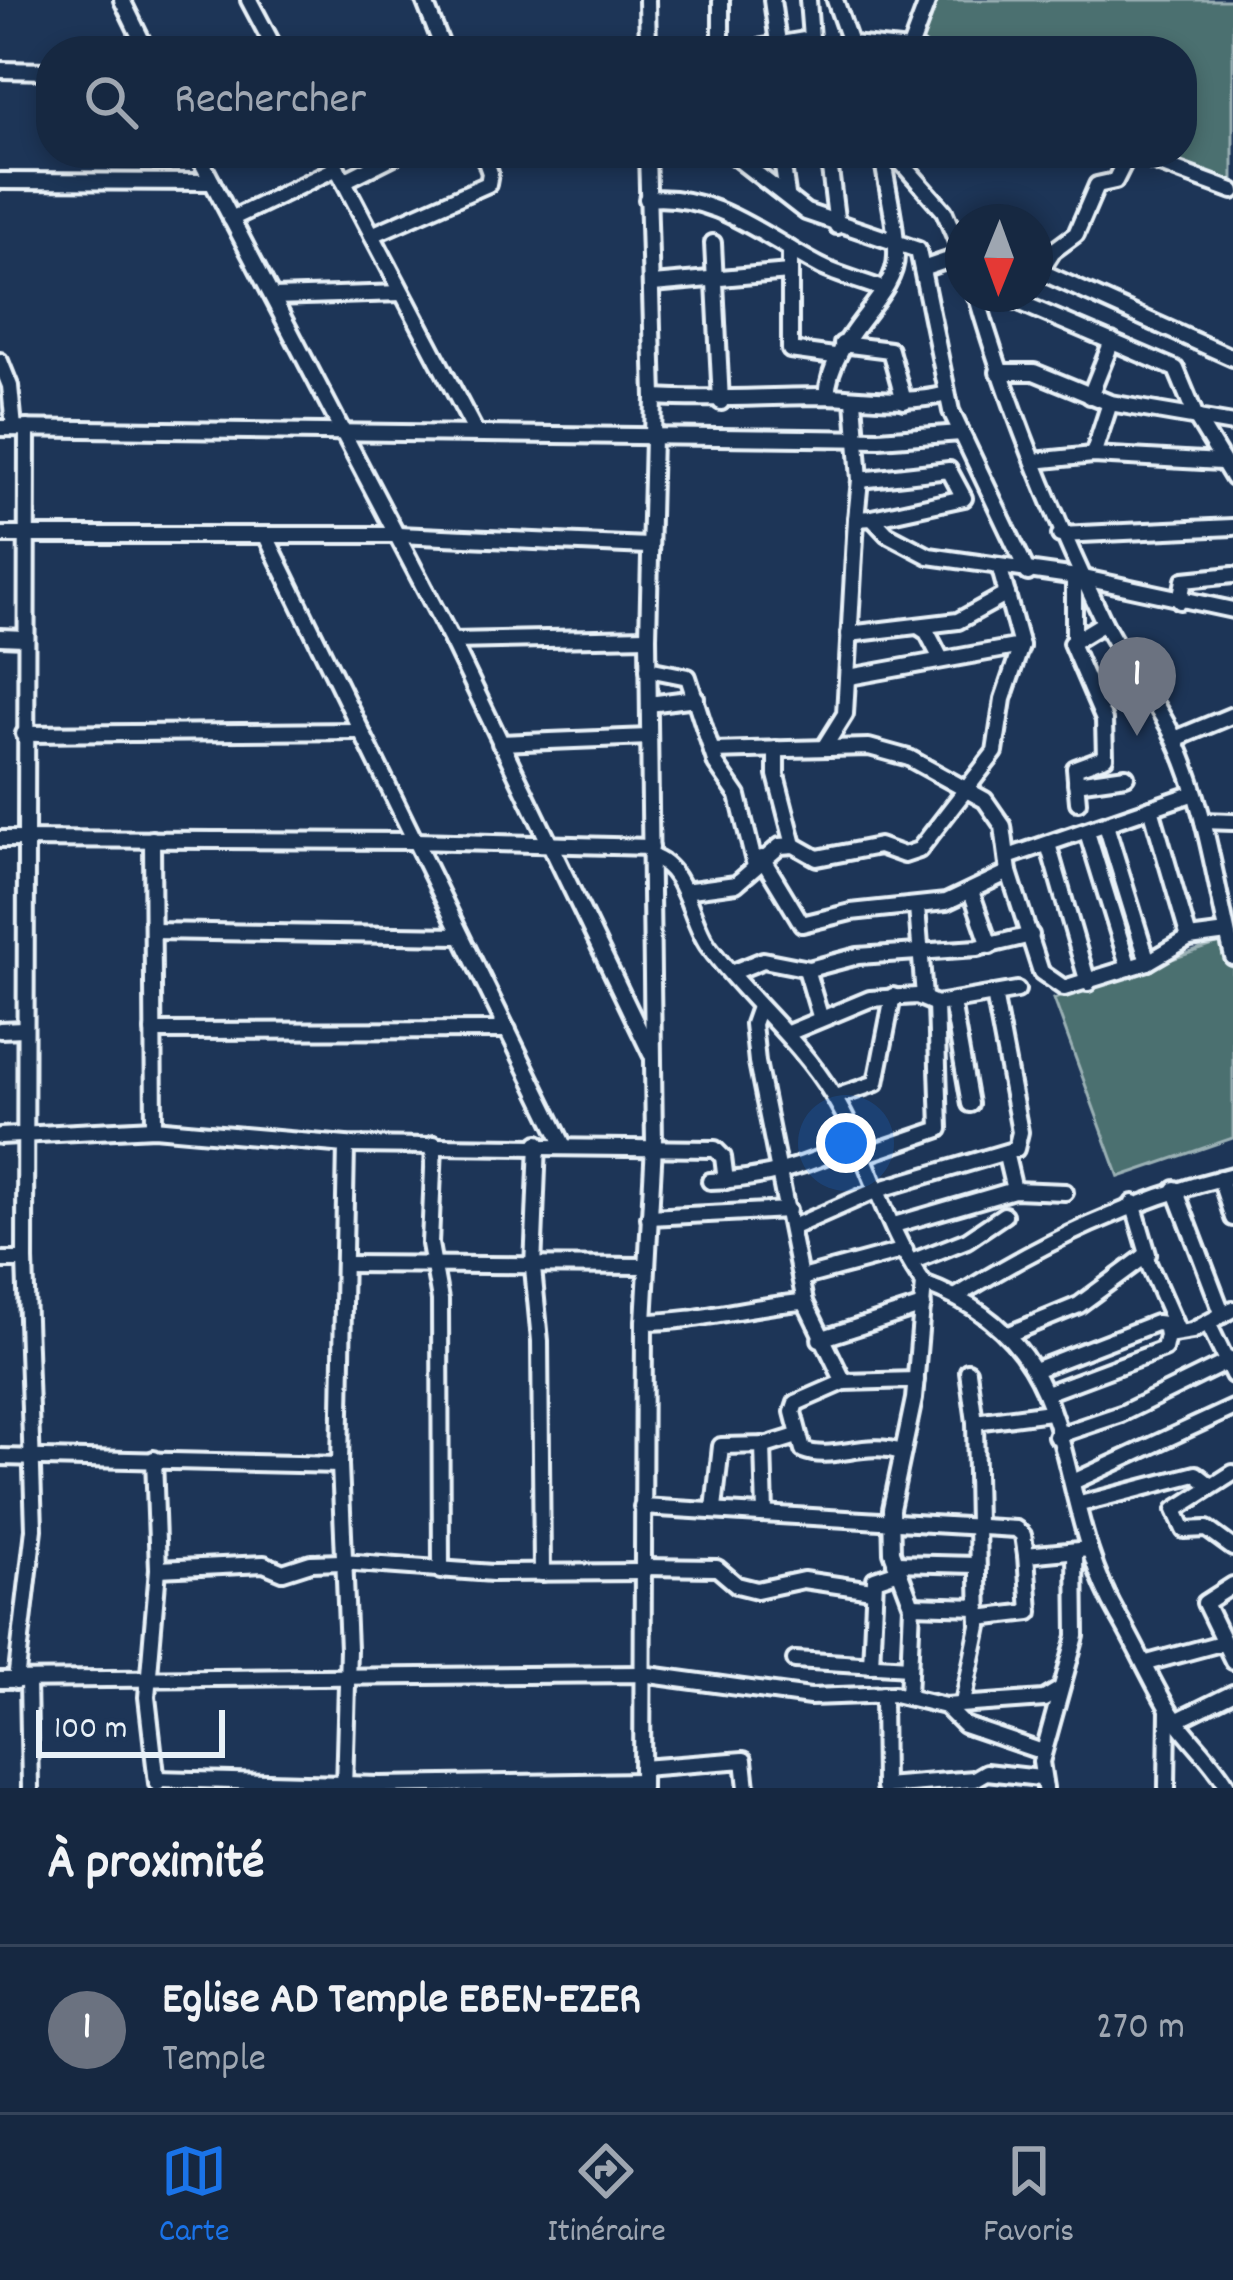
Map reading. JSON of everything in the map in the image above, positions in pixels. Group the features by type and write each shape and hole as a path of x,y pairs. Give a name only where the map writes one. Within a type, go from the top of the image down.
{"street":[{"path":"122,0 140,36"},
{"path":"249,0 268,36"},
{"path":"424,0 437,36"},
{"path":"647,0 647,36"},
{"path":"721,0 722,36"},
{"path":"770,36 772,0"},
{"path":"808,0 811,36"},
{"path":"835,0 849,36"},
{"path":"917,36 928,0"},
{"path":"0,70 36,71"},
{"path":"205,168 452,640 653,1060"},
{"path":"231,219 335,168"},
{"path":"338,168 475,431"},
{"path":"372,235 488,184 489,168"},
{"path":"642,1779 644,1322 654,1145 648,546 654,397 647,168"},
{"path":"751,168 806,212 918,250 947,394 1028,573"},
{"path":"783,168 787,194"},
{"path":"830,168 837,226"},
{"path":"827,396 838,350 894,265 884,168"},
{"path":"905,168 944,211"},
{"path":"1053,251 1074,238 1097,185 1115,181 1122,168"},
{"path":"1171,168 1233,191"},
{"path":"0,181 212,182"},
{"path":"647,199 701,202 790,249 882,289"},
{"path":"713,243 721,402"},
{"path":"790,249 790,350 890,350 904,401"},
{"path":"925,268 945,261"},
{"path":"653,284 764,278 789,272"},
{"path":"1053,277 1233,358"},
{"path":"273,297 402,293"},
{"path":"981,312 998,372 1060,535 1104,623 1174,739 1203,821 1233,956"},
{"path":"1043,312 1182,374 1196,417 1233,478"},
{"path":"1090,396 1112,341"},
{"path":"0,361 10,386 26,535 23,1029 33,1559 20,1611 15,1681 30,1788"},
{"path":"998,372 1034,372 1110,403 1233,424"},
{"path":"654,397 721,402 827,396 904,401 947,394"},
{"path":"825,746 845,714 849,634 864,518 854,400"},
{"path":"1093,455 1110,403"},
{"path":"14,428 856,438 961,433"},
{"path":"1034,461 1093,455 1220,462"},
{"path":"860,480 949,470 964,498 864,518"},
{"path":"864,518 909,548 1233,610"},
{"path":"1060,535 1233,526"},
{"path":"0,535 398,535 648,546"},
{"path":"267,538 563,1144"},
{"path":"684,891 736,884 778,847 794,845 817,858 884,846 911,854 994,752 1003,699 1021,646 1000,569"},
{"path":"1180,602 1184,580 1233,575"},
{"path":"1078,802 1076,768 1103,759 1106,747 1103,720 1072,648 1079,577"},
{"path":"849,634 958,621 1007,594"},
{"path":"1074,637 1104,623"},
{"path":"918,626 927,632 941,659"},
{"path":"0,637 25,638"},
{"path":"452,640 648,637"},
{"path":"849,676 1021,646"},
{"path":"648,669 688,677 712,751 737,796 759,862 801,924 972,894 1009,865 1048,844 1192,794"},
{"path":"649,704 696,698"},
{"path":"1174,739 1233,715"},
{"path":"24,734 361,730"},
{"path":"500,743 649,737"},
{"path":"712,751 825,746 890,752 967,789 999,817 1043,974 1066,988 1148,962 1189,938 1227,933"},
{"path":"776,749 776,775 794,845"},
{"path":"1076,783 1126,776"},
{"path":"1151,808 1189,938"},
{"path":"1203,821 1233,822"},
{"path":"1106,825 1148,962"},
{"path":"1087,832 1129,968"},
{"path":"0,839 550,844 651,852 666,864 684,891 701,934 759,1006 788,1033 835,1097 924,1283 916,1380 891,1519 897,1566 912,1605 908,1696"},
{"path":"152,839 154,1128"},
{"path":"1048,844 1088,983"},
{"path":"972,894 990,946"},
{"path":"917,907 922,950 970,1104"},
{"path":"153,931 459,936"},
{"path":"731,973 769,960 806,969 858,956 990,946 1030,935"},
{"path":"806,969 820,1016"},
{"path":"788,1033 820,1016 893,996 937,1001 1017,990"},
{"path":"793,1227 877,1190 1016,1150 1020,1132 994,994"},
{"path":"835,1097 876,1082 893,996"},
{"path":"0,1136 154,1128 346,1145 654,1145 715,1149 723,1156 718,1181 778,1172 940,1130 937,1001"},
{"path":"759,1006 752,1024 757,1062 805,1302 844,1382"},
{"path":"0,1030 23,1029"},
{"path":"153,1031 508,1030"},
{"path":"538,1143 533,1268 540,1340 542,1573"},
{"path":"434,1144 441,1570"},
{"path":"344,1786 340,1465 346,1145"},
{"path":"1006,1156 1014,1190"},
{"path":"957,1296 1041,1244 1175,1189 1227,1177 1233,1218"},
{"path":"1046,1393 1164,1349 1173,1333 1228,1312 1175,1189"},
{"path":"894,1226 1014,1190 1065,1192"},
{"path":"1011,1333 1079,1305 1145,1256 1149,1244 1132,1203"},
{"path":"649,1217 788,1210"},
{"path":"801,1278 967,1240 1004,1215"},
{"path":"1145,1256 1173,1333"},
{"path":"0,1260 25,1260"},
{"path":"344,1264 646,1266"},
{"path":"883,1694 884,1787 974,1779 986,1772 1042,1783 1043,1752 1076,1636 1080,1504 1037,1369 1011,1333 957,1296 924,1283"},
{"path":"644,1322 712,1319 753,1306 805,1302"},
{"path":"820,1339 923,1306"},
{"path":"1037,1369 1160,1322 1173,1333"},
{"path":"1057,1436 1121,1414 1232,1365 1227,1341 1208,1323"},
{"path":"1128,1334 1135,1360"},
{"path":"963,1703 978,1612 975,1422 968,1371"},
{"path":"902,1452 877,1444 809,1454 797,1436 796,1403 844,1382 916,1380"},
{"path":"1075,1481 1233,1408"},
{"path":"975,1422 1050,1412"},
{"path":"714,1509 720,1447 763,1445 797,1436"},
{"path":"763,1445 766,1514"},
{"path":"0,1457 340,1465"},
{"path":"154,1459 158,1569 146,1676 158,1783 536,1785 642,1779 744,1760 747,1788"},
{"path":"1233,1473 1174,1510 1184,1530 1207,1529 1233,1548"},
{"path":"1080,1504 1196,1474 1210,1485"},
{"path":"642,1507 1019,1530 1026,1555 1030,1612 912,1605"},
{"path":"1026,1555 1082,1550"},
{"path":"1082,1550 1173,1714 1228,1788"},
{"path":"158,1569 264,1564 283,1572 311,1563 343,1562 542,1573 717,1568 736,1585 757,1590 803,1580 872,1590"},
{"path":"871,1665 872,1590 880,1573 897,1566 976,1565"},
{"path":"1233,1585 1205,1600 1226,1620 1221,1643 1233,1661"},
{"path":"1147,1663 1221,1643"},
{"path":"795,1660 909,1666"},
{"path":"15,1681 642,1674 810,1696 908,1696 945,1706 1044,1699 1059,1690"},
{"path":"1173,1714 1233,1694"},
{"path":"945,1706 964,1725 1043,1752"},
{"path":"1167,1788 1173,1714"}],"green space":[{"path":"938,0 1233,0 1233,186 1190,168 1197,168 1197,36 922,36"},
{"path":"1225,941 1233,963 1233,1138 1119,1177 1054,999"}],"place":[{"name":"Eglise AD Temple EBEN-EZER","path":"1137,736"}]}
